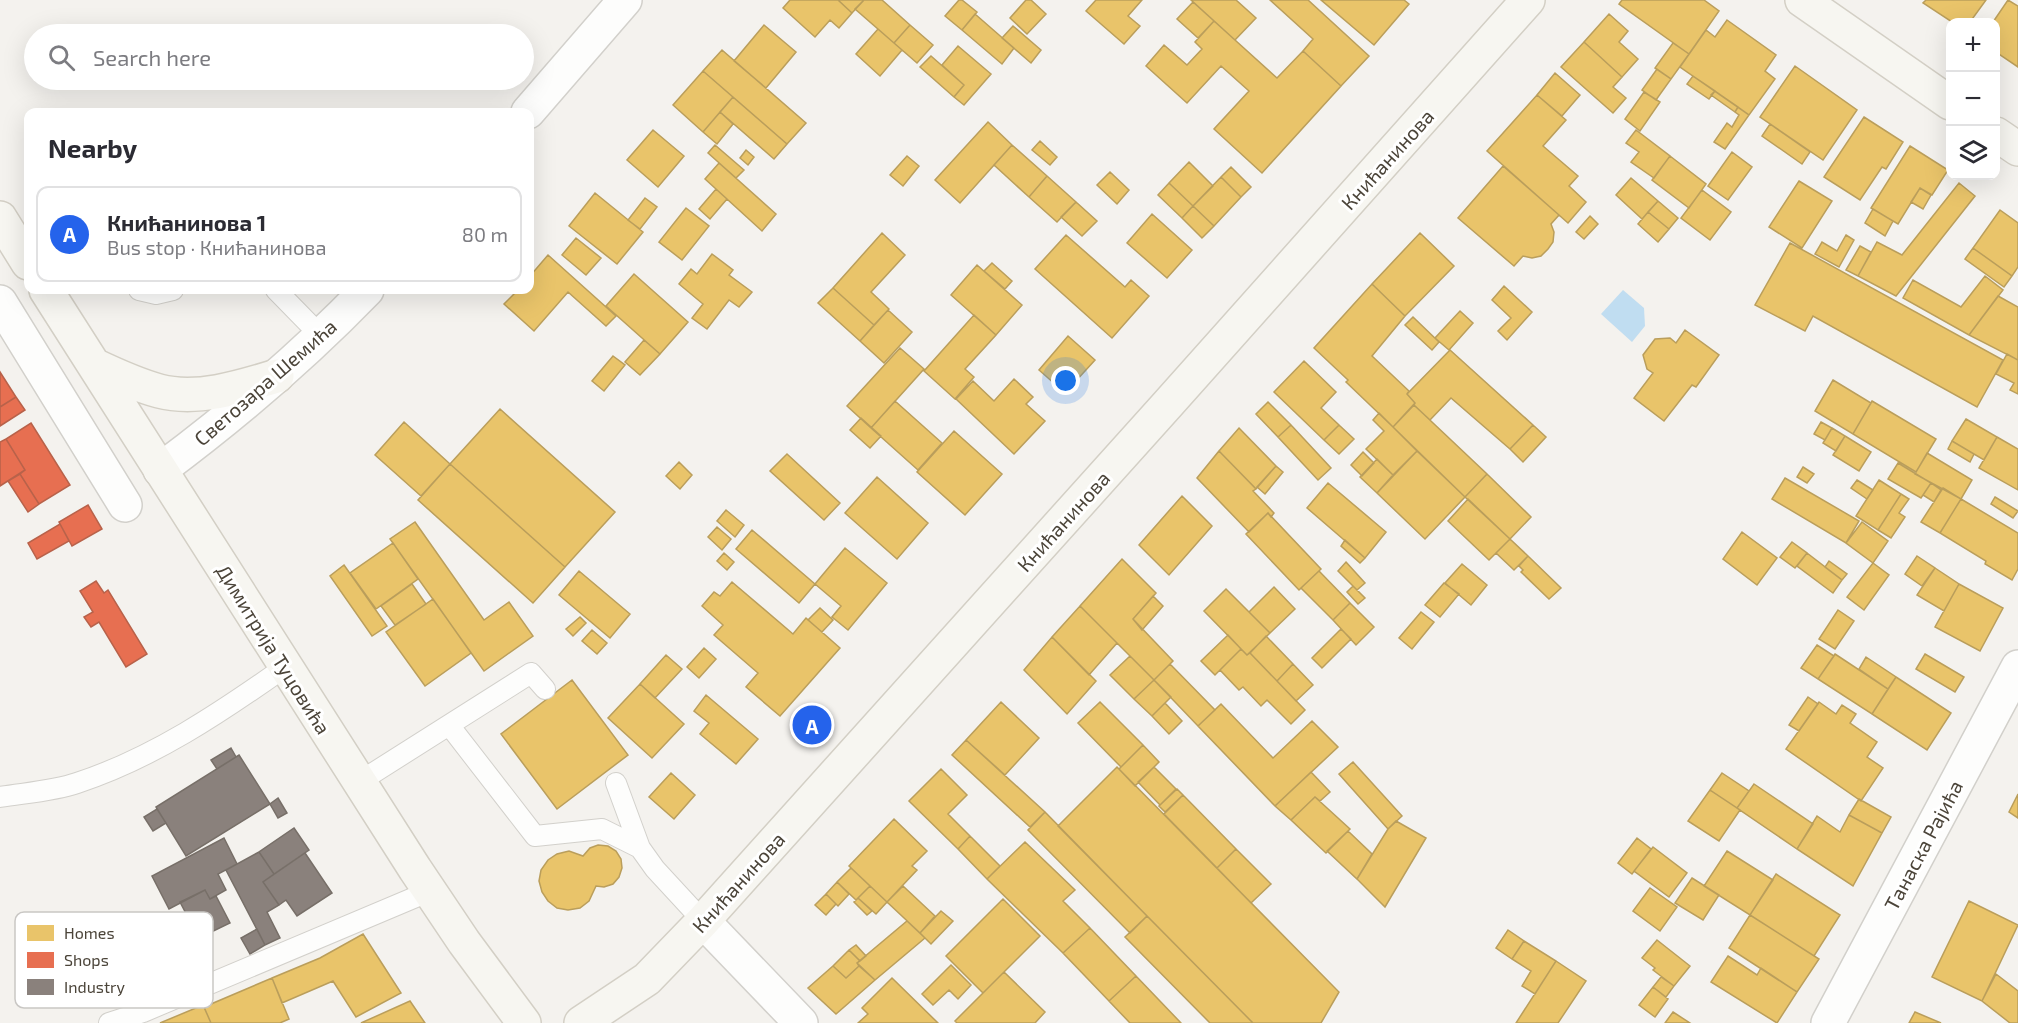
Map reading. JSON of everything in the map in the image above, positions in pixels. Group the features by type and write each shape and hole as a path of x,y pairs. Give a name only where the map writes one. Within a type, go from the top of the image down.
{"main road":[{"name":"Книћанинова","path":"581,1023 647,979 703,921 1528,0"},
{"path":"1802,0 1946,100"},
{"path":"2000,137 2018,149"},
{"path":"0,218 24,257"},
{"name":"Димитрија Туцовића","path":"49,294 359,782 430,891 517,1014"},
{"path":"94,365 161,392 194,394 237,388 278,376"}],"street":[{"path":"531,108 625,0"},
{"name":"Светозара Шемића","path":"160,470 215,429 278,376 363,294"},
{"path":"0,302 125,505"},
{"name":"Танаска Рајића","path":"1827,1023 2018,667"},
{"path":"703,921 801,1023"}],"lane":[{"path":"280,294 321,335"},
{"path":"0,797 76,784 157,750 218,714 285,667"},
{"path":"359,782 531,673 545,689"},
{"path":"449,725 536,836 602,829 640,848"},
{"path":"616,783 640,848 703,921"},
{"path":"213,982 430,891"},
{"path":"109,1023 152,1008"}],"water":[{"path":"1623,290 1644,308 1645,326 1632,342 1601,314"}],"building: Homes":[{"path":"790,0 838,0 852,13 839,28 830,20 815,37 783,8"},
{"path":"838,0 864,0 852,13"},
{"path":"864,0 882,0 910,25 894,43 855,9"},
{"path":"959,0 977,12 962,30 945,16"},
{"path":"1026,0 1031,0 1046,14 1027,34 1010,18"},
{"path":"1096,0 1142,0 1128,16 1140,26 1124,44 1086,11"},
{"path":"1191,0 1236,0 1256,18 1235,40"},
{"path":"1270,0 1308,0 1369,56 1341,86 1303,51 1313,39"},
{"path":"1321,0 1404,0 1409,4 1374,45"},
{"path":"1622,0 1704,0 1719,11 1689,54 1619,4"},
{"path":"1926,0 1986,0 1973,18 1946,18 1923,3"},
{"path":"2008,0 2018,6 2018,67 2000,55 2000,18 1996,18"},
{"path":"1193,2 1214,21 1198,38 1177,19"},
{"path":"975,14 1014,48 1002,64 962,30"},
{"path":"1609,14 1628,31 1619,42 1638,59 1622,77 1584,42"},
{"path":"1727,20 1776,55 1765,71 1775,79 1749,115 1680,67 1706,30 1715,37"},
{"path":"1214,21 1277,78 1303,51 1341,86 1262,173 1214,129 1249,91 1221,66 1187,103 1146,66 1164,45 1187,65 1202,49 1195,42"},
{"path":"764,25 796,52 766,88 734,61"},
{"path":"910,25 933,45 917,63 894,43"},
{"path":"1013,26 1041,50 1031,63 1002,38"},
{"path":"878,29 902,50 880,76 856,54"},
{"path":"1584,42 1622,77 1613,87 1626,98 1613,113 1561,67"},
{"path":"1673,43 1689,54 1671,79 1655,68"},
{"path":"958,46 991,74 964,105 954,97 964,85 942,65"},
{"path":"722,50 806,123 787,144 703,71"},
{"path":"931,56 964,85 954,97 920,67"},
{"path":"1795,66 1857,110 1823,160 1760,117"},
{"path":"1657,69 1671,79 1656,100 1642,90"},
{"path":"703,71 733,97 703,132 673,105"},
{"path":"1555,73 1580,95 1562,116 1537,95"},
{"path":"1693,76 1715,91 1709,99 1687,84"},
{"path":"1715,91 1738,107 1735,112 1711,95"},
{"path":"1644,92 1660,102 1640,131 1625,119"},
{"path":"1537,95 1566,120 1543,146 1578,176 1569,186 1586,202 1568,223 1487,151"},
{"path":"733,97 787,144 774,159 720,112"},
{"path":"1738,107 1749,115 1725,149 1714,142 1727,123 1732,127 1739,115 1735,112"},
{"path":"720,112 733,124 717,144 703,132"},
{"path":"1864,117 1903,142 1886,169 1882,167 1860,200 1824,177"},
{"path":"988,122 1012,145 960,203 935,180"},
{"path":"1770,124 1810,152 1802,164 1762,136"},
{"path":"653,130 684,156 658,187 627,160"},
{"path":"1636,130 1670,156 1654,178 1631,162 1639,152 1626,143"},
{"path":"1040,141 1057,157 1050,165 1032,150"},
{"path":"715,145 744,170 736,178 708,153"},
{"path":"1012,145 1047,176 1029,197 994,165"},
{"path":"1910,146 1946,169 1946,173 1932,195 1920,188 1898,224 1871,208"},
{"path":"746,150 754,157 748,165 740,158"},
{"path":"1732,152 1752,167 1728,200 1708,186"},
{"path":"907,156 919,166 903,186 890,175"},
{"path":"1670,156 1706,184 1689,208 1652,180"},
{"path":"1189,162 1213,186 1193,206 1169,183"},
{"path":"719,163 776,214 762,231 705,179"},
{"path":"1503,166 1559,215 1551,224 1554,232 1553,242 1548,249 1541,256 1532,258 1523,256 1514,266 1458,218"},
{"path":"1231,167 1251,187 1241,197 1221,177"},
{"path":"1110,172 1129,190 1117,204 1097,185"},
{"path":"1047,176 1076,202 1057,222 1029,197"},
{"path":"1221,177 1241,197 1214,226 1193,206"},
{"path":"1631,178 1658,201 1642,219 1616,195"},
{"path":"1799,181 1832,201 1802,248 1769,227"},
{"path":"1169,183 1193,206 1182,218 1158,195"},
{"path":"1959,183 1975,196 1896,296 1858,276 1877,242 1902,255"},
{"path":"1920,188 1931,195 1923,209 1911,202"},
{"path":"716,189 727,199 710,219 699,209"},
{"path":"1702,190 1731,212 1710,240 1681,218"},
{"path":"595,193 643,232 617,264 569,226"},
{"path":"645,198 657,207 640,229 628,220"},
{"path":"1658,201 1678,218 1669,229 1648,212"},
{"path":"1076,202 1097,221 1082,236 1061,217"},
{"path":"1193,206 1214,226 1202,238 1182,218"},
{"path":"686,208 709,226 682,260 659,242"},
{"path":"1873,209 1893,221 1885,236 1865,223"},
{"path":"2000,210 2018,223 2018,267 2012,276 1973,248"},
{"path":"1648,212 1669,229 1658,242 1638,224"},
{"path":"1152,214 1192,250 1167,278 1127,243"},
{"path":"1590,216 1598,224 1584,239 1576,232"},
{"path":"882,233 905,255 871,292 889,309 874,325 833,288"},
{"path":"1420,233 1454,266 1405,316 1372,284"},
{"path":"1066,235 1125,287 1131,280 1149,296 1112,338 1035,269"},
{"path":"1846,235 1854,240 1839,267 1815,254 1822,242 1837,251"},
{"path":"576,238 601,258 586,275 562,255"},
{"path":"1790,243 2003,360 1977,407 1813,316 1805,331 1755,305"},
{"path":"1860,246 1871,252 1858,276 1846,270"},
{"path":"1973,248 2012,276 2004,287 1965,259"},
{"path":"712,254 733,270 729,275 752,292 739,307 729,300 707,329 692,318 703,304 679,284 691,269 697,274"},
{"path":"548,255 616,316 606,326 568,292 534,331 504,304 514,294 534,294 534,271"},
{"path":"992,263 1012,281 1005,289 984,271"},
{"path":"977,265 1022,305 996,335 951,295"},
{"path":"634,274 688,322 660,354 606,306"},
{"path":"1985,276 2003,290 1969,335 1903,298 1913,280 1961,307"},
{"path":"1372,284 1405,316 1372,356 1409,391 1407,394 1415,403 1393,427 1314,348"},
{"path":"1504,286 1532,312 1507,340 1498,331 1511,318 1492,300"},
{"path":"833,288 874,325 860,341 818,303"},
{"path":"1998,296 2018,307 2018,360 1969,335"},
{"path":"888,310 912,332 884,363 860,341"},
{"path":"1460,311 1473,323 1449,350 1435,338"},
{"path":"974,315 996,335 965,369 974,377 955,399 924,371"},
{"path":"1413,317 1439,342 1432,350 1405,325"},
{"path":"1685,330 1719,355 1696,387 1692,385 1664,421 1634,398 1653,373 1647,369 1643,355 1655,339 1670,338 1676,343"},
{"path":"1068,336 1095,360 1065,393 1039,370"},
{"path":"644,340 660,354 640,375 625,362"},
{"path":"900,348 924,369 871,428 847,406"},
{"path":"1450,350 1533,425 1510,449 1451,398 1430,420 1414,405 1415,403 1407,394"},
{"path":"2007,354 2018,360 2018,394 2010,390 2014,383 1996,374"},
{"path":"613,356 625,365 604,391 592,381"},
{"path":"1304,361 1336,392 1321,408 1339,425 1324,440 1274,392"},
{"path":"1014,379 1033,397 1026,404 1045,421 1014,454 956,399 973,381 994,401"},
{"path":"1833,380 1871,403 1853,434 1815,411"},
{"path":"895,401 942,443 918,470 871,428"},
{"path":"1872,401 1936,439 1916,472 1853,434"},
{"path":"1268,402 1291,425 1278,437 1256,414"},
{"path":"1414,405 1487,474 1465,497 1393,427"},
{"path":"500,409 615,512 565,567 450,464"},
{"path":"1379,413 1417,451 1393,475 1366,449 1384,431 1373,420"},
{"path":"861,418 881,436 870,448 850,430"},
{"path":"1966,419 1997,437 1984,460 1952,441"},
{"path":"404,422 450,464 421,496 375,455"},
{"path":"1821,422 1832,428 1825,440 1814,434"},
{"path":"1291,425 1331,468 1318,480 1278,437"},
{"path":"1339,425 1354,439 1339,454 1324,440"},
{"path":"1533,425 1546,437 1523,462 1510,449"},
{"path":"1239,428 1276,466 1256,489 1219,451"},
{"path":"1832,428 1845,436 1836,451 1823,443"},
{"path":"954,431 1002,474 965,515 917,472"},
{"path":"1845,436 1871,452 1859,471 1833,455"},
{"path":"1997,437 2018,449 2018,490 1979,468"},
{"path":"1952,441 1974,454 1970,462 1948,449"},
{"path":"1219,451 1256,489 1253,491 1274,513 1271,517 1268,513 1249,532 1197,478"},
{"path":"1417,451 1465,497 1425,539 1377,493"},
{"path":"1363,452 1374,463 1362,476 1351,465"},
{"path":"1927,453 1972,480 1961,499 1915,474"},
{"path":"787,454 840,503 824,520 770,471"},
{"path":"1377,459 1393,475 1377,493 1360,477"},
{"path":"679,462 692,475 680,489 666,476"},
{"path":"1898,463 1931,483 1921,498 1888,479"},
{"path":"450,464 565,567 533,603 418,500"},
{"path":"1276,466 1283,472 1265,494 1257,487"},
{"path":"1803,467 1814,474 1807,483 1797,477"},
{"path":"1487,474 1531,517 1510,539 1465,497"},
{"path":"877,477 928,523 897,559 845,513"},
{"path":"1785,478 1859,521 1846,543 1772,499"},
{"path":"1857,480 1873,490 1867,499 1851,488"},
{"path":"1879,480 1901,494 1878,530 1856,516"},
{"path":"1328,483 1386,532 1365,558 1307,508"},
{"path":"1931,483 1941,490 1934,502 1923,495"},
{"path":"1943,488 1961,499 1940,533 1921,522"},
{"path":"1901,494 1909,499 1899,513 1905,517 1891,538 1878,530"},
{"path":"1182,496 1212,526 1169,575 1139,545"},
{"path":"1995,497 2018,511 2013,518 1991,504"},
{"path":"1468,499 1510,539 1489,560 1448,521"},
{"path":"1961,499 2018,533 2018,569 2012,580 1940,533"},
{"path":"726,510 744,525 735,537 717,521"},
{"path":"1268,513 1321,569 1299,590 1246,534"},
{"path":"415,522 484,620 509,602 533,636 484,671 390,539"},
{"path":"1862,522 1888,541 1873,563 1846,543"},
{"path":"717,527 731,539 722,550 708,537"},
{"path":"752,530 815,584 799,603 736,549"},
{"path":"1742,532 1777,558 1757,585 1723,559"},
{"path":"1510,539 1528,556 1514,570 1496,553"},
{"path":"1345,540 1365,558 1360,563 1341,546"},
{"path":"1792,542 1807,553 1795,568 1780,557"},
{"path":"393,543 418,579 376,609 350,573"},
{"path":"845,548 887,583 848,630 832,617 841,606 815,584"},
{"path":"724,553 734,562 727,570 717,561"},
{"path":"1807,553 1842,580 1833,593 1797,566"},
{"path":"1528,556 1561,588 1549,599 1521,572 1523,570 1519,566"},
{"path":"1917,556 1935,568 1922,586 1905,574"},
{"path":"1122,559 1156,593 1133,619 1173,661 1154,680 1080,606"},
{"path":"1829,561 1847,574 1842,580 1825,567"},
{"path":"1346,562 1365,583 1357,590 1338,571"},
{"path":"1873,563 1889,575 1864,610 1847,597"},
{"path":"1462,564 1487,585 1471,605 1445,583"},
{"path":"344,565 387,626 372,636 330,576"},
{"path":"1935,568 1959,584 1944,611 1917,595"},
{"path":"579,571 630,614 610,638 559,595"},
{"path":"1319,571 1350,603 1333,620 1301,588"},
{"path":"732,582 793,634 806,618 840,648 780,716 746,687 758,673 714,635 723,625 702,606 714,592 720,596"},
{"path":"1444,583 1459,594 1440,617 1425,605"},
{"path":"412,584 426,604 395,625 381,606"},
{"path":"1959,584 2003,608 1980,651 1935,627"},
{"path":"1353,586 1365,598 1358,604 1347,592"},
{"path":"1274,587 1295,609 1270,633 1249,612"},
{"path":"1226,589 1270,633 1247,655 1204,611"},
{"path":"1153,596 1163,606 1142,630 1133,619"},
{"path":"433,599 471,653 425,686 386,632"},
{"path":"1350,603 1374,627 1356,645 1333,620"},
{"path":"1080,606 1117,643 1089,675 1052,637"},
{"path":"820,608 833,620 822,632 808,620"},
{"path":"1838,610 1854,621 1835,649 1819,639"},
{"path":"1421,612 1434,622 1412,649 1399,638"},
{"path":"580,617 586,623 573,636 566,629"},
{"path":"1341,629 1351,639 1322,668 1312,658"},
{"path":"592,630 607,643 597,654 582,641"},
{"path":"1228,635 1241,649 1215,675 1201,661"},
{"path":"1266,636 1293,664 1277,681 1250,653"},
{"path":"1052,637 1096,681 1067,714 1024,670"},
{"path":"1817,645 1834,656 1818,679 1801,668"},
{"path":"704,648 716,659 699,678 687,667"},
{"path":"1241,649 1247,655 1250,653 1305,710 1291,724 1267,700 1261,706 1243,687 1239,690 1220,670"},
{"path":"1835,654 1888,689 1872,714 1818,679"},
{"path":"1925,654 1964,677 1955,692 1916,669"},
{"path":"666,655 682,669 655,698 640,684"},
{"path":"1130,656 1154,680 1134,699 1110,675"},
{"path":"1866,657 1896,677 1888,689 1859,669"},
{"path":"1170,664 1215,710 1198,726 1154,680"},
{"path":"1293,664 1313,685 1296,701 1277,681"},
{"path":"1896,677 1951,713 1927,750 1872,714"},
{"path":"572,680 628,755 557,809 501,734"},
{"path":"1154,680 1171,697 1152,716 1134,699"},
{"path":"640,684 684,724 652,758 608,718"},
{"path":"706,695 758,739 736,764 700,734 709,723 694,711"},
{"path":"1808,697 1818,704 1799,731 1789,725"},
{"path":"1001,702 1039,738 1005,775 966,740"},
{"path":"1100,702 1143,745 1121,767 1078,723"},
{"path":"1819,702 1836,714 1842,705 1856,714 1850,723 1877,742 1867,757 1883,768 1861,801 1786,749"},
{"path":"1165,703 1182,721 1169,734 1152,716"},
{"path":"1221,704 1273,758 1312,721 1338,747 1275,806 1198,726"},
{"path":"966,740 1045,812 1030,827 952,755"},
{"path":"1143,745 1159,762 1135,786 1119,769"},
{"path":"1353,762 1402,816 1388,829 1339,774"},
{"path":"1117,767 1339,992 1321,1023 1253,1023 1058,826"},
{"path":"1154,767 1176,789 1160,805 1138,782"},
{"path":"941,769 967,795 948,814 970,836 958,849 909,801"},
{"path":"1311,772 1330,792 1320,801 1315,797 1291,820 1275,806"},
{"path":"671,773 695,795 674,819 649,797"},
{"path":"1722,773 1749,791 1737,808 1710,790"},
{"path":"1754,784 1813,824 1797,849 1737,808"},
{"path":"1177,789 1183,795 1165,812 1159,806"},
{"path":"1710,790 1740,810 1719,841 1688,821"},
{"path":"2018,794 2018,818 2009,812"},
{"path":"1183,795 1236,849 1217,868 1164,814"},
{"path":"1315,797 1350,829 1326,853 1291,820"},
{"path":"1859,799 1891,817 1882,833 1849,815"},
{"path":"1045,812 1147,916 1130,933 1028,830"},
{"path":"1849,815 1882,833 1853,886 1797,849 1817,816 1840,832"},
{"path":"894,819 927,851 912,866 917,870 887,902 849,866"},
{"path":"1396,821 1426,838 1385,907 1357,879 1388,829"},
{"path":"1348,831 1372,854 1357,879 1327,851"},
{"path":"970,836 1000,866 987,879 958,849"},
{"path":"1637,838 1651,849 1632,874 1618,863"},
{"path":"1025,842 1075,890 1063,901 1090,928 1063,953 987,879"},
{"path":"598,845 608,846 616,851 621,859 622,868 619,877 613,884 604,887 596,886 589,901 580,908 568,910 557,908 542,892 539,881 541,870 548,860 557,854 569,851 583,856 590,848"},
{"path":"1653,847 1687,873 1669,897 1634,871"},
{"path":"1236,849 1271,884 1251,903 1217,868"},
{"path":"1727,851 1773,880 1750,915 1704,886"},
{"path":"851,868 870,886 856,900 837,882"},
{"path":"1776,874 1840,915 1814,956 1750,915"},
{"path":"1692,878 1719,895 1703,920 1675,903"},
{"path":"837,882 849,894 838,906 826,894"},
{"path":"870,886 887,902 876,914 858,898"},
{"path":"903,886 935,916 920,933 887,902"},
{"path":"1650,888 1677,907 1660,931 1633,911"},
{"path":"826,894 836,904 826,915 815,905"},
{"path":"858,898 872,911 867,915 854,902"},
{"path":"1003,899 1040,936 983,993 946,956"},
{"path":"1969,901 2018,925 1982,1001 1932,977"},
{"path":"941,911 953,921 931,944 920,933"},
{"path":"1750,915 1819,959 1797,992 1729,948"},
{"path":"1147,916 1253,1023 1210,1023 1125,937"},
{"path":"907,921 925,938 875,980 857,963"},
{"path":"1090,928 1136,976 1109,1001 1063,953"},
{"path":"1508,930 1524,941 1512,959 1496,948"},
{"path":"363,934 401,993 356,1017 333,981 282,1003 272,978 320,958"},
{"path":"1657,940 1690,966 1674,986 1642,958"},
{"path":"1524,941 1556,961 1535,994 1522,986 1531,971 1512,959"},
{"path":"856,945 866,956 860,961 849,950"},
{"path":"849,950 860,961 857,963 859,966 846,978 833,966"},
{"path":"1728,956 1757,975 1761,968 1797,992 1777,1023 1711,982"},
{"path":"1556,961 1586,981 1558,1023 1516,1023"},
{"path":"951,965 971,985 958,999 949,990 933,1005 922,994"},
{"path":"833,966 846,978 859,966 875,980 836,1014 808,988"},
{"path":"1004,972 1045,1012 1035,1023 957,1023 955,1021"},
{"path":"1996,974 2018,991 2018,1023 2010,1023 1982,1001"},
{"path":"1136,976 1181,1023 1130,1023 1109,1001"},
{"path":"1661,977 1674,986 1666,997 1653,987"},
{"path":"272,978 289,1019 280,1023 211,1023 204,1008 213,1008 213,1003"},
{"path":"892,978 938,1023 858,1023 868,1014 862,1008"},
{"path":"1653,987 1668,999 1655,1017 1639,1005"},
{"path":"410,1001 425,1023 361,1023"},
{"path":"196,1008 204,1008 211,1023 160,1023"},
{"path":"1673,1012 1690,1023 1665,1023"},
{"path":"1915,1012 1941,1023 1909,1023"}],"building: Shops":[{"path":"0,372 16,397 0,407"},
{"path":"16,397 25,410 0,426 0,407"},
{"path":"31,423 70,485 39,504 20,474 25,470 6,439"},
{"path":"6,439 25,470 0,486 0,442"},
{"path":"20,474 39,504 28,512 8,481"},
{"path":"88,505 102,529 72,546 59,522"},
{"path":"60,524 69,541 37,559 28,543"},
{"path":"96,581 104,593 108,590 147,654 126,667 99,622 91,627 84,617 93,612 80,591"}],"building: Industry":[{"path":"231,748 236,757 217,769 211,760"},
{"path":"239,755 270,804 186,856 156,807"},
{"path":"278,798 287,813 278,818 270,804"},
{"path":"157,809 166,823 153,831 144,817"},
{"path":"294,828 309,850 274,874 259,852"},
{"path":"224,838 237,864 218,874 226,890 210,899 205,890 169,909 152,876"},
{"path":"259,852 274,874 263,882 279,905 267,912 280,938 265,945 226,870"},
{"path":"305,853 332,893 297,916 286,900 279,905 263,882"},
{"path":"205,890 210,899 216,896 230,923 213,931 213,912 185,912 180,902"},
{"path":"257,929 265,945 250,954 241,938"}],"place":[{"name":"Книћанинова 1","path":"812,725"}]}
